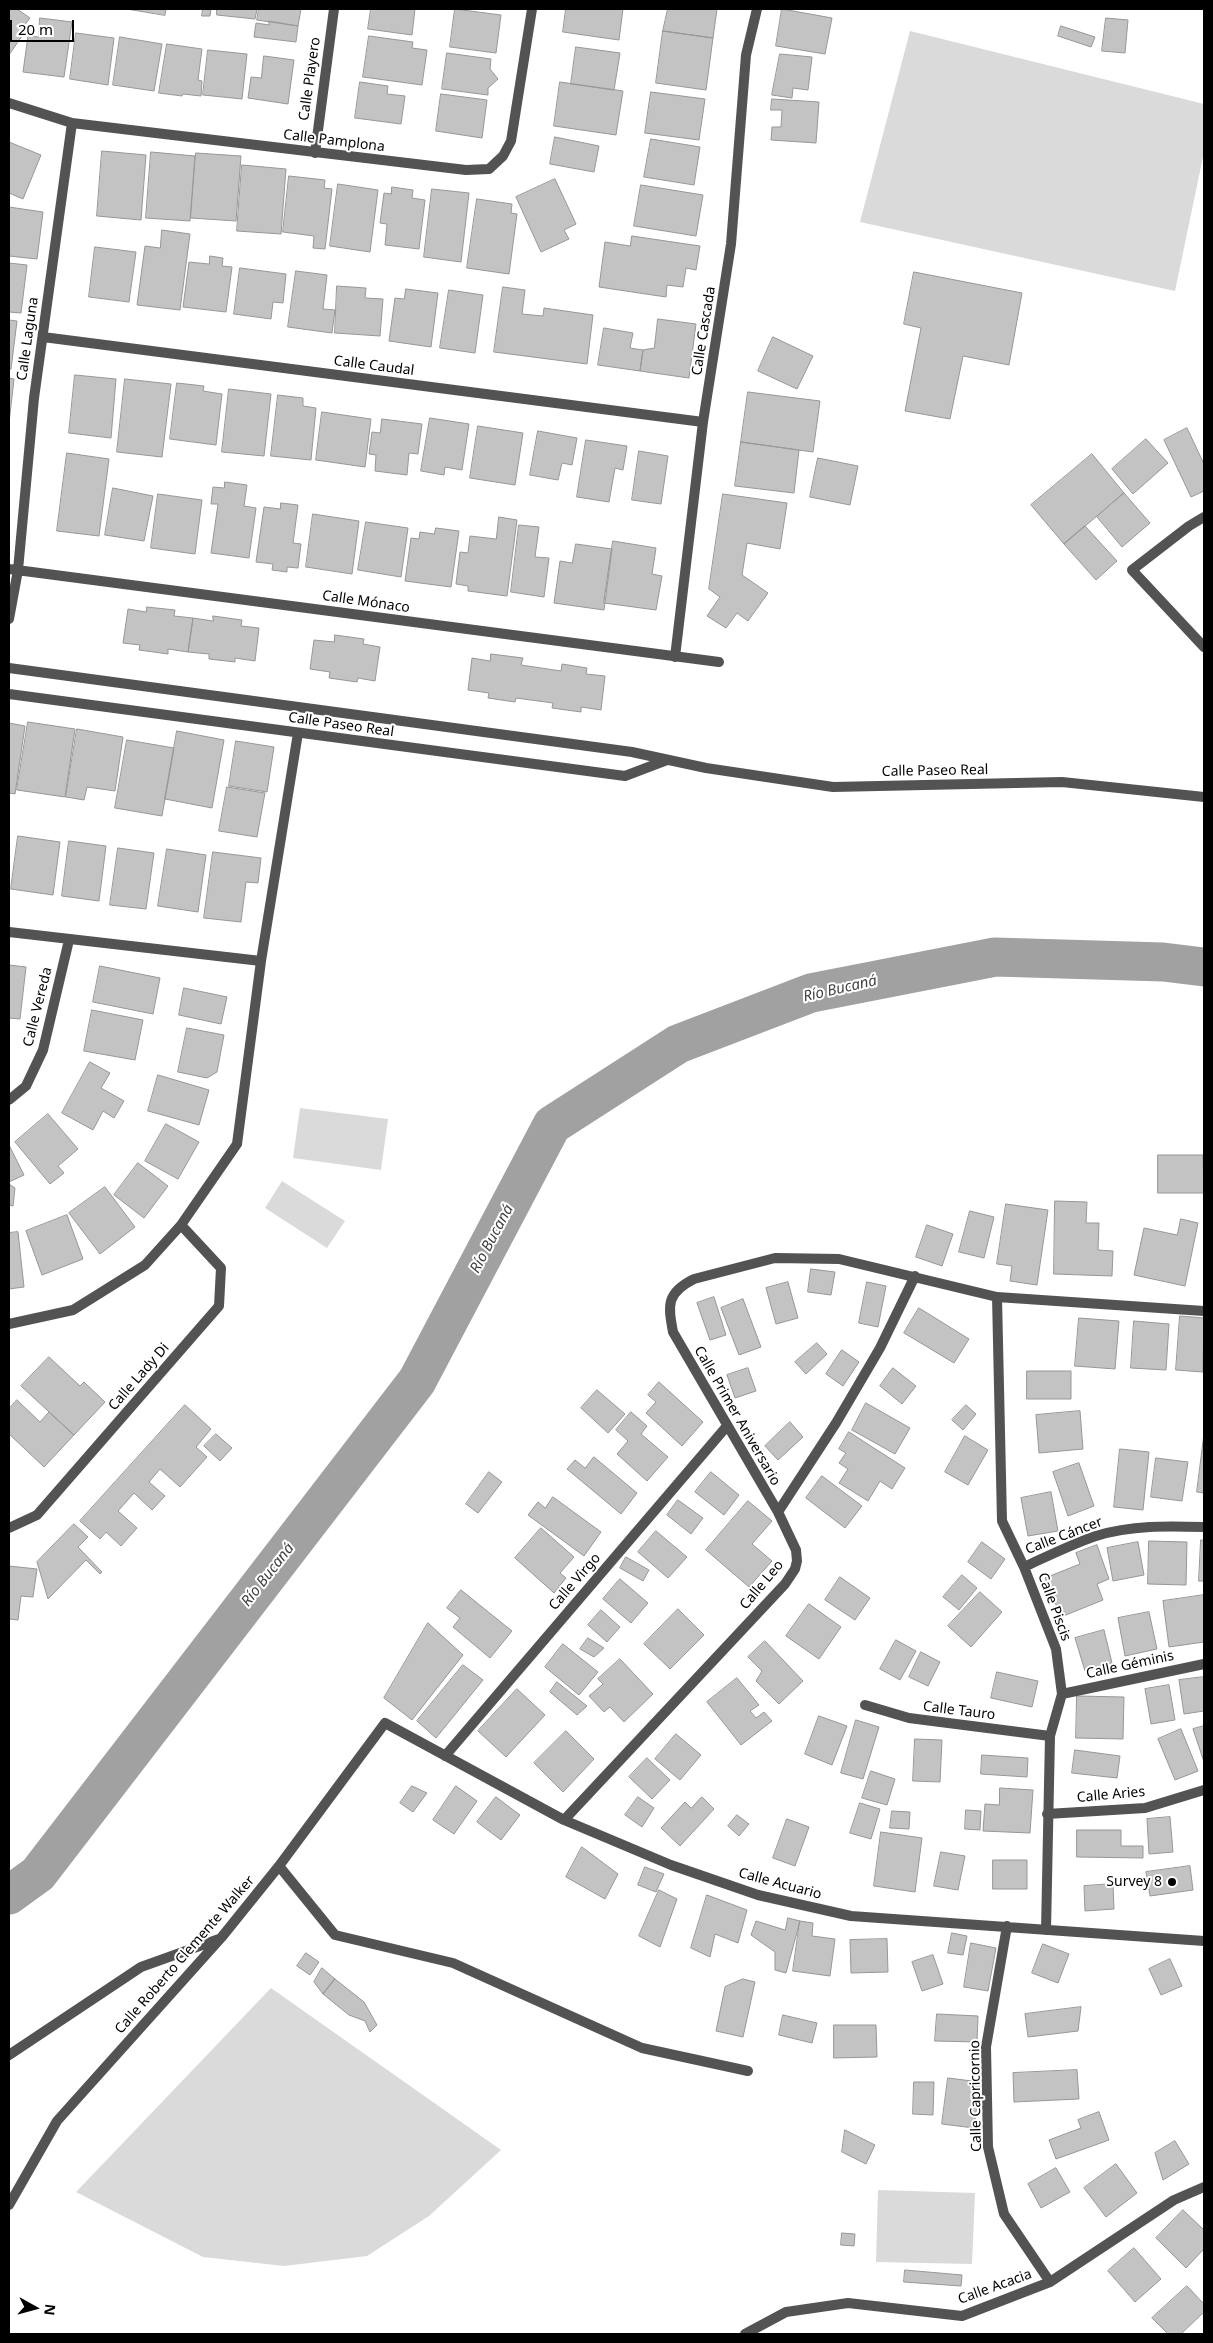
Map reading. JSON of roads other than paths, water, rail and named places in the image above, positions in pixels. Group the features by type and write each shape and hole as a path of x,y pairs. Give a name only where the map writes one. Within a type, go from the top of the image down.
{"street":[{"name":"Calle Playero","path":"314,153 334,9"},
{"name":"Calle Pamplona","path":"9,103 72,123 466,170 489,169 503,156 510,141 532,9"},
{"name":"Calle Cascada","path":"675,657 703,422 731,244 746,54 757,9"},
{"name":"Calle Laguna","path":"9,619 13,570 34,398 72,123"},
{"name":"Calle Caudal","path":"43,337 703,422"},
{"path":"1204,517 1189,526 1132,570 1204,646"},
{"name":"Calle Mónaco","path":"13,570 719,662"},
{"name":"Calle Paseo Real","path":"9,668 632,752 706,768 833,787 1062,782 1204,797"},
{"name":"Calle Paseo Real","path":"9,694 625,776 668,760"},
{"path":"9,1324 73,1310 145,1265 182,1225 238,1144 261,961 298,733"},
{"path":"9,932 261,961"},
{"name":"Calle Vereda","path":"9,1100 26,1086 43,1050 69,940"},
{"name":"Calle Lady Di","path":"9,1528 37,1515 219,1306 221,1268 182,1225"},
{"name":"Calle Primer Aniversario","path":"778,1512 673,1332 668,1306 674,1294 683,1284 694,1278 775,1258 839,1259 915,1276"},
{"path":"778,1512 836,1423 880,1348 915,1276 997,1296 1204,1311"},
{"name":"Calle Piscis","path":"997,1296 1002,1521 1024,1567 1056,1650 1062,1694 1050,1736 1046,1930"},
{"name":"Calle Virgo","path":"445,1756 727,1426"},
{"name":"Calle Leo","path":"564,1820 785,1584 795,1569 797,1561 796,1550 778,1512"},
{"name":"Calle Cáncer","path":"1024,1567 1082,1542 1115,1532 1148,1527 1204,1527"},
{"name":"Calle Géminis","path":"1062,1694 1204,1664"},
{"name":"Calle Tauro","path":"866,1705 909,1718 1050,1736"},
{"name":"Calle Acuario","path":"385,1723 564,1820 671,1865 758,1895 851,1916 1204,1940"},
{"name":"Calle Roberto Clemente Walker","path":"9,2205 57,2121 220,1938 279,1866 385,1723"},
{"name":"Calle Aries","path":"1047,1814 1145,1808 1204,1790"},
{"path":"279,1866 335,1935 454,1963 642,2048 748,2070"},
{"name":"Calle Capricornio","path":"1007,1926 986,2048 988,2147 1004,2214 1050,2282"},
{"path":"9,2055 141,1967 220,1938"},
{"name":"Calle Acacia","path":"745,2334 786,2312 848,2302 962,2316 1050,2282 1174,2200 1204,2187"}],"waterway":[{"name":"Río Bucaná","path":"9,1895 38,1874 417,1381 552,1125 678,1044 811,993 995,957 1163,962 1204,967"}],"place":[{"name":"Survey 8","path":"1172,1882"}]}
